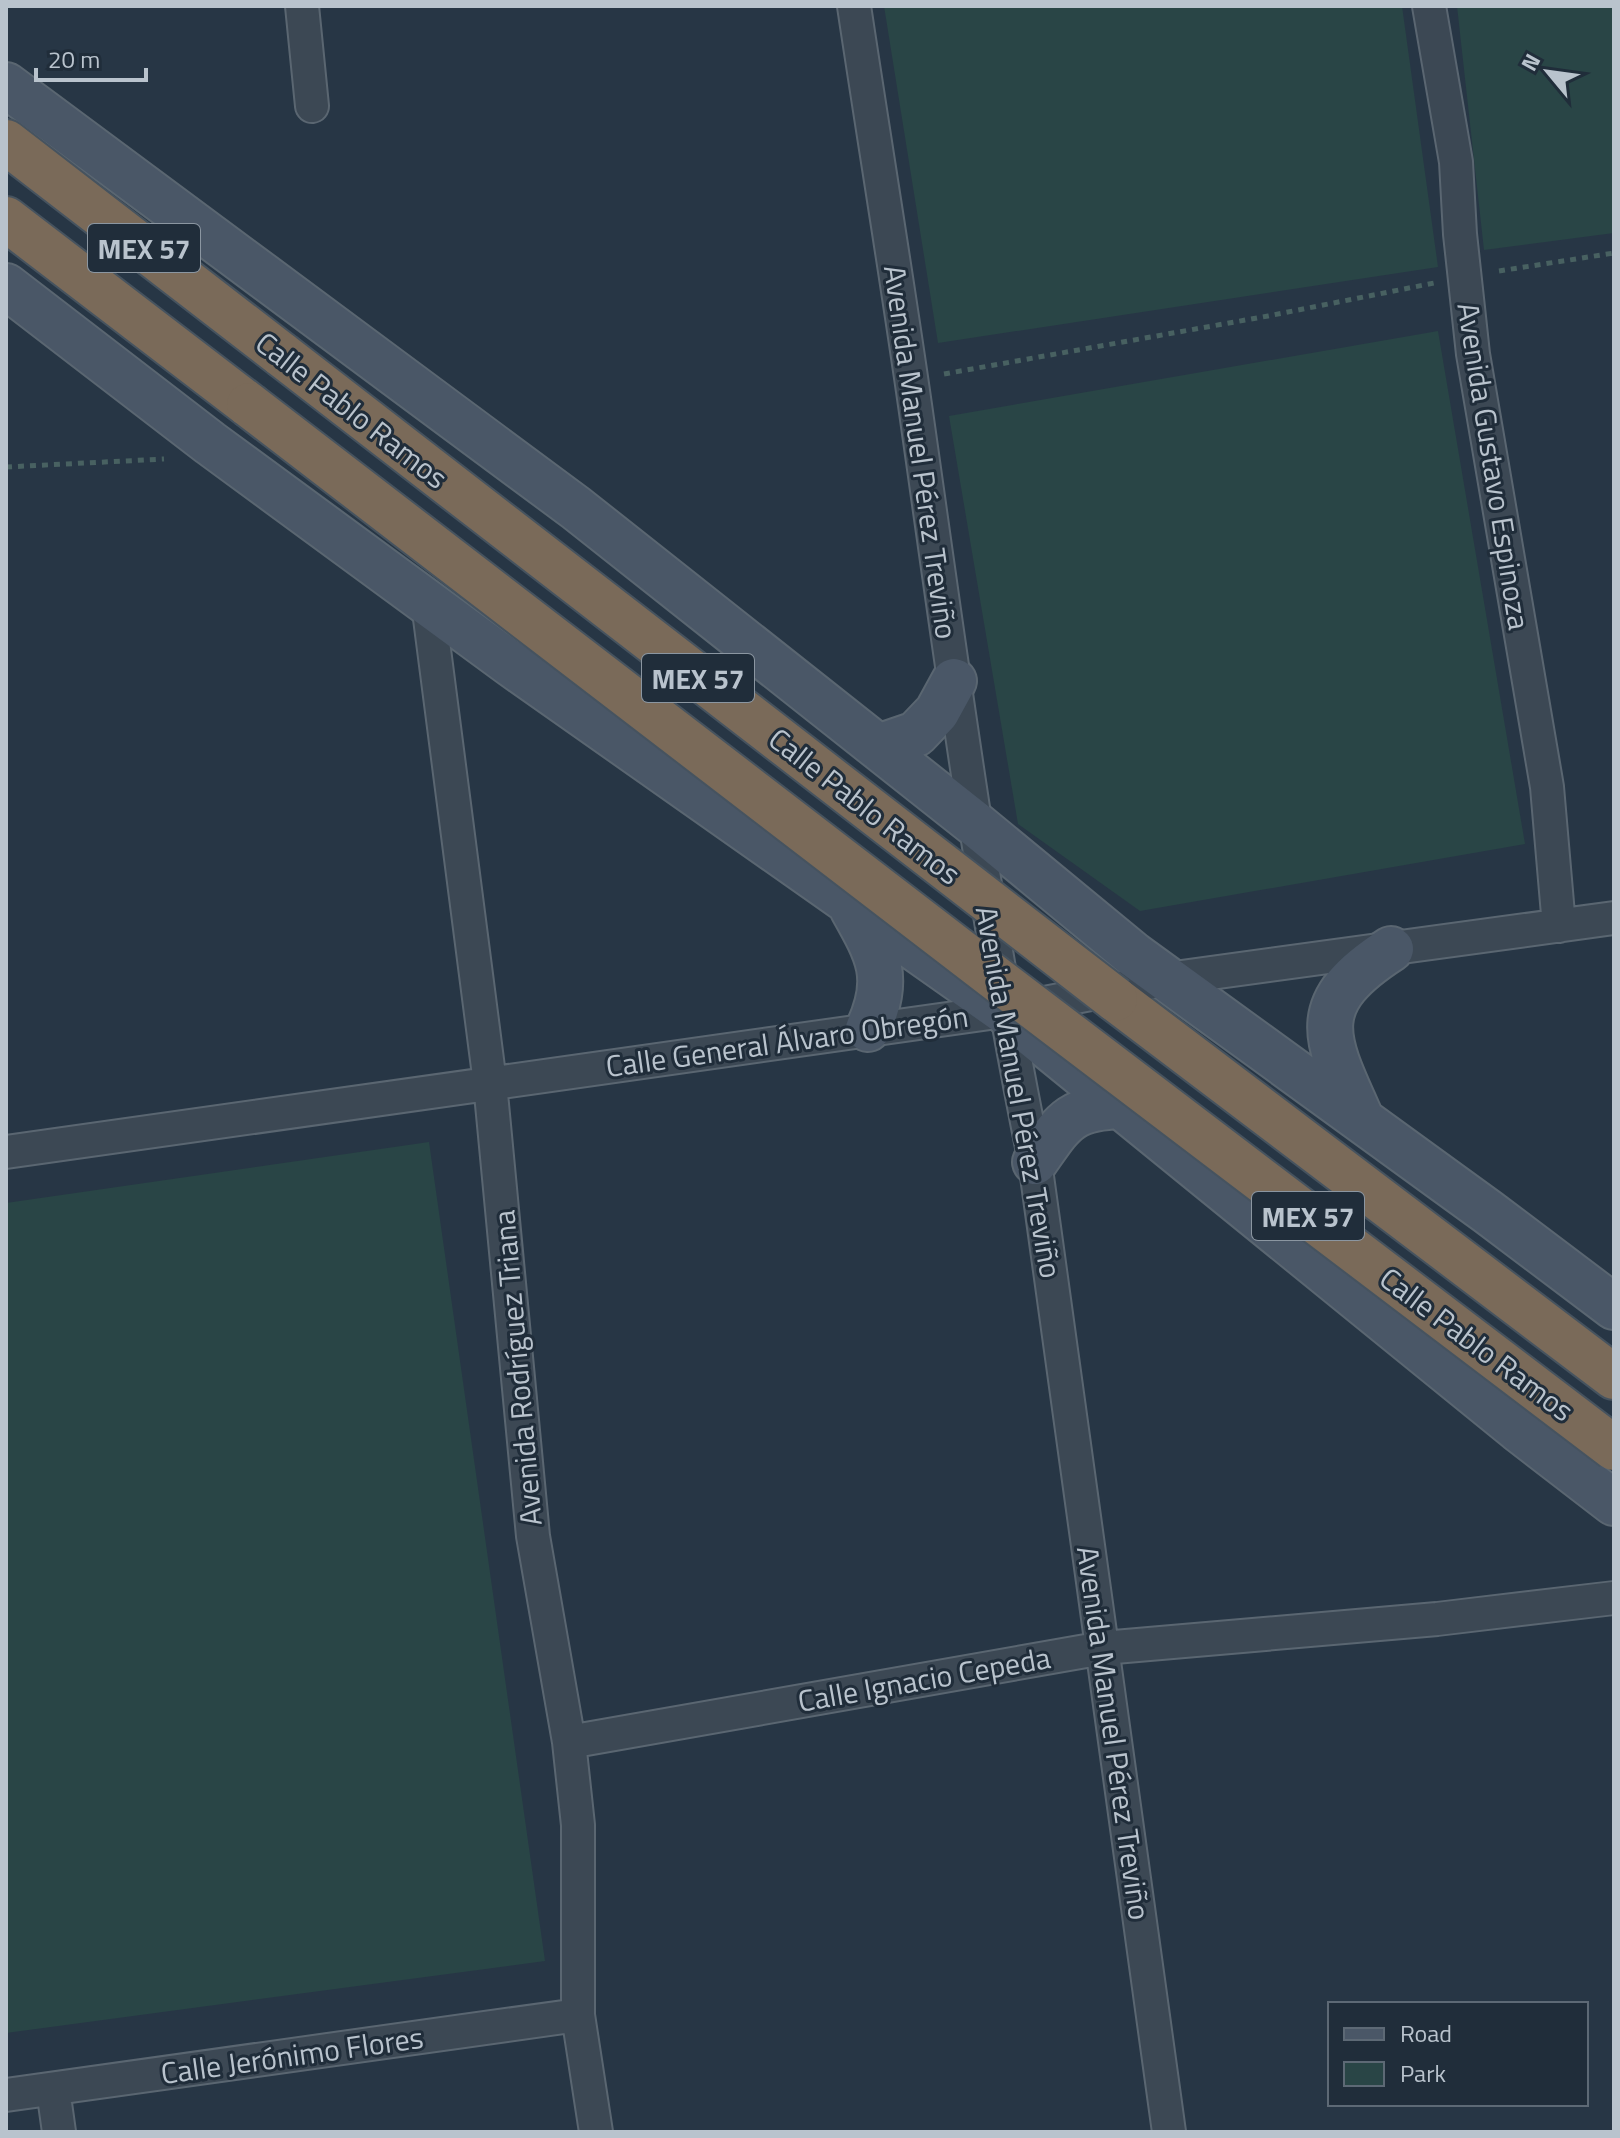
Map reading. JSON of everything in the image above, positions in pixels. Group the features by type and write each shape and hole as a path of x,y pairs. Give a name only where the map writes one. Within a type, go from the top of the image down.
{"highway":[{"name":"Calle Pablo Ramos","path":"6,142 1115,999 1614,1377"},
{"name":"Calle Pablo Ramos","path":"6,219 655,714 1015,994 1614,1448"}],"main road":[{"path":"6,85 576,508 974,823 1134,955 1614,1307"},
{"path":"6,286 210,443 428,603 1004,1011 1518,1429 1614,1503"},
{"path":"878,747 916,734 937,712 954,681"},
{"path":"849,902 874,947 882,978 876,1013 868,1029"},
{"path":"1362,1120 1338,1068 1330,1042 1330,1013 1345,985 1366,965 1391,949"},
{"path":"1035,1162 1073,1115 1094,1107 1121,1106"}],"street":[{"path":"302,6 312,106"},
{"name":"Avenida Manuel Pérez Treviño","path":"854,6 912,380 974,823 1004,1011 1035,1162 1169,2132"},
{"name":"Avenida Gustavo Espinoza","path":"1429,6 1456,162 1473,354 1547,787 1559,926"},
{"name":"Avenida Rodríguez Triana","path":"428,603 490,1083 533,1536 569,1742 578,1825 578,2015 596,2132"},
{"name":"Calle General Álvaro Obregón","path":"6,1152 1004,1011 1167,979 1614,918"},
{"name":"Calle Ignacio Cepeda","path":"569,1742 1103,1648 1437,1619 1614,1598"},
{"name":"Calle Jerónimo Flores","path":"6,2095 578,2015"},
{"path":"53,2089 59,2132"}],"path":[{"path":"912,380 1464,277 1614,253"},
{"path":"6,467 165,459"}],"green space":[{"path":"884,6 1402,6 1438,267 938,343"},
{"path":"1457,6 1614,6 1614,233 1484,250"},
{"path":"1438,331 1525,844 1140,911 1018,824 949,416"},
{"path":"429,1142 545,1961 6,2033 6,1203"}]}
